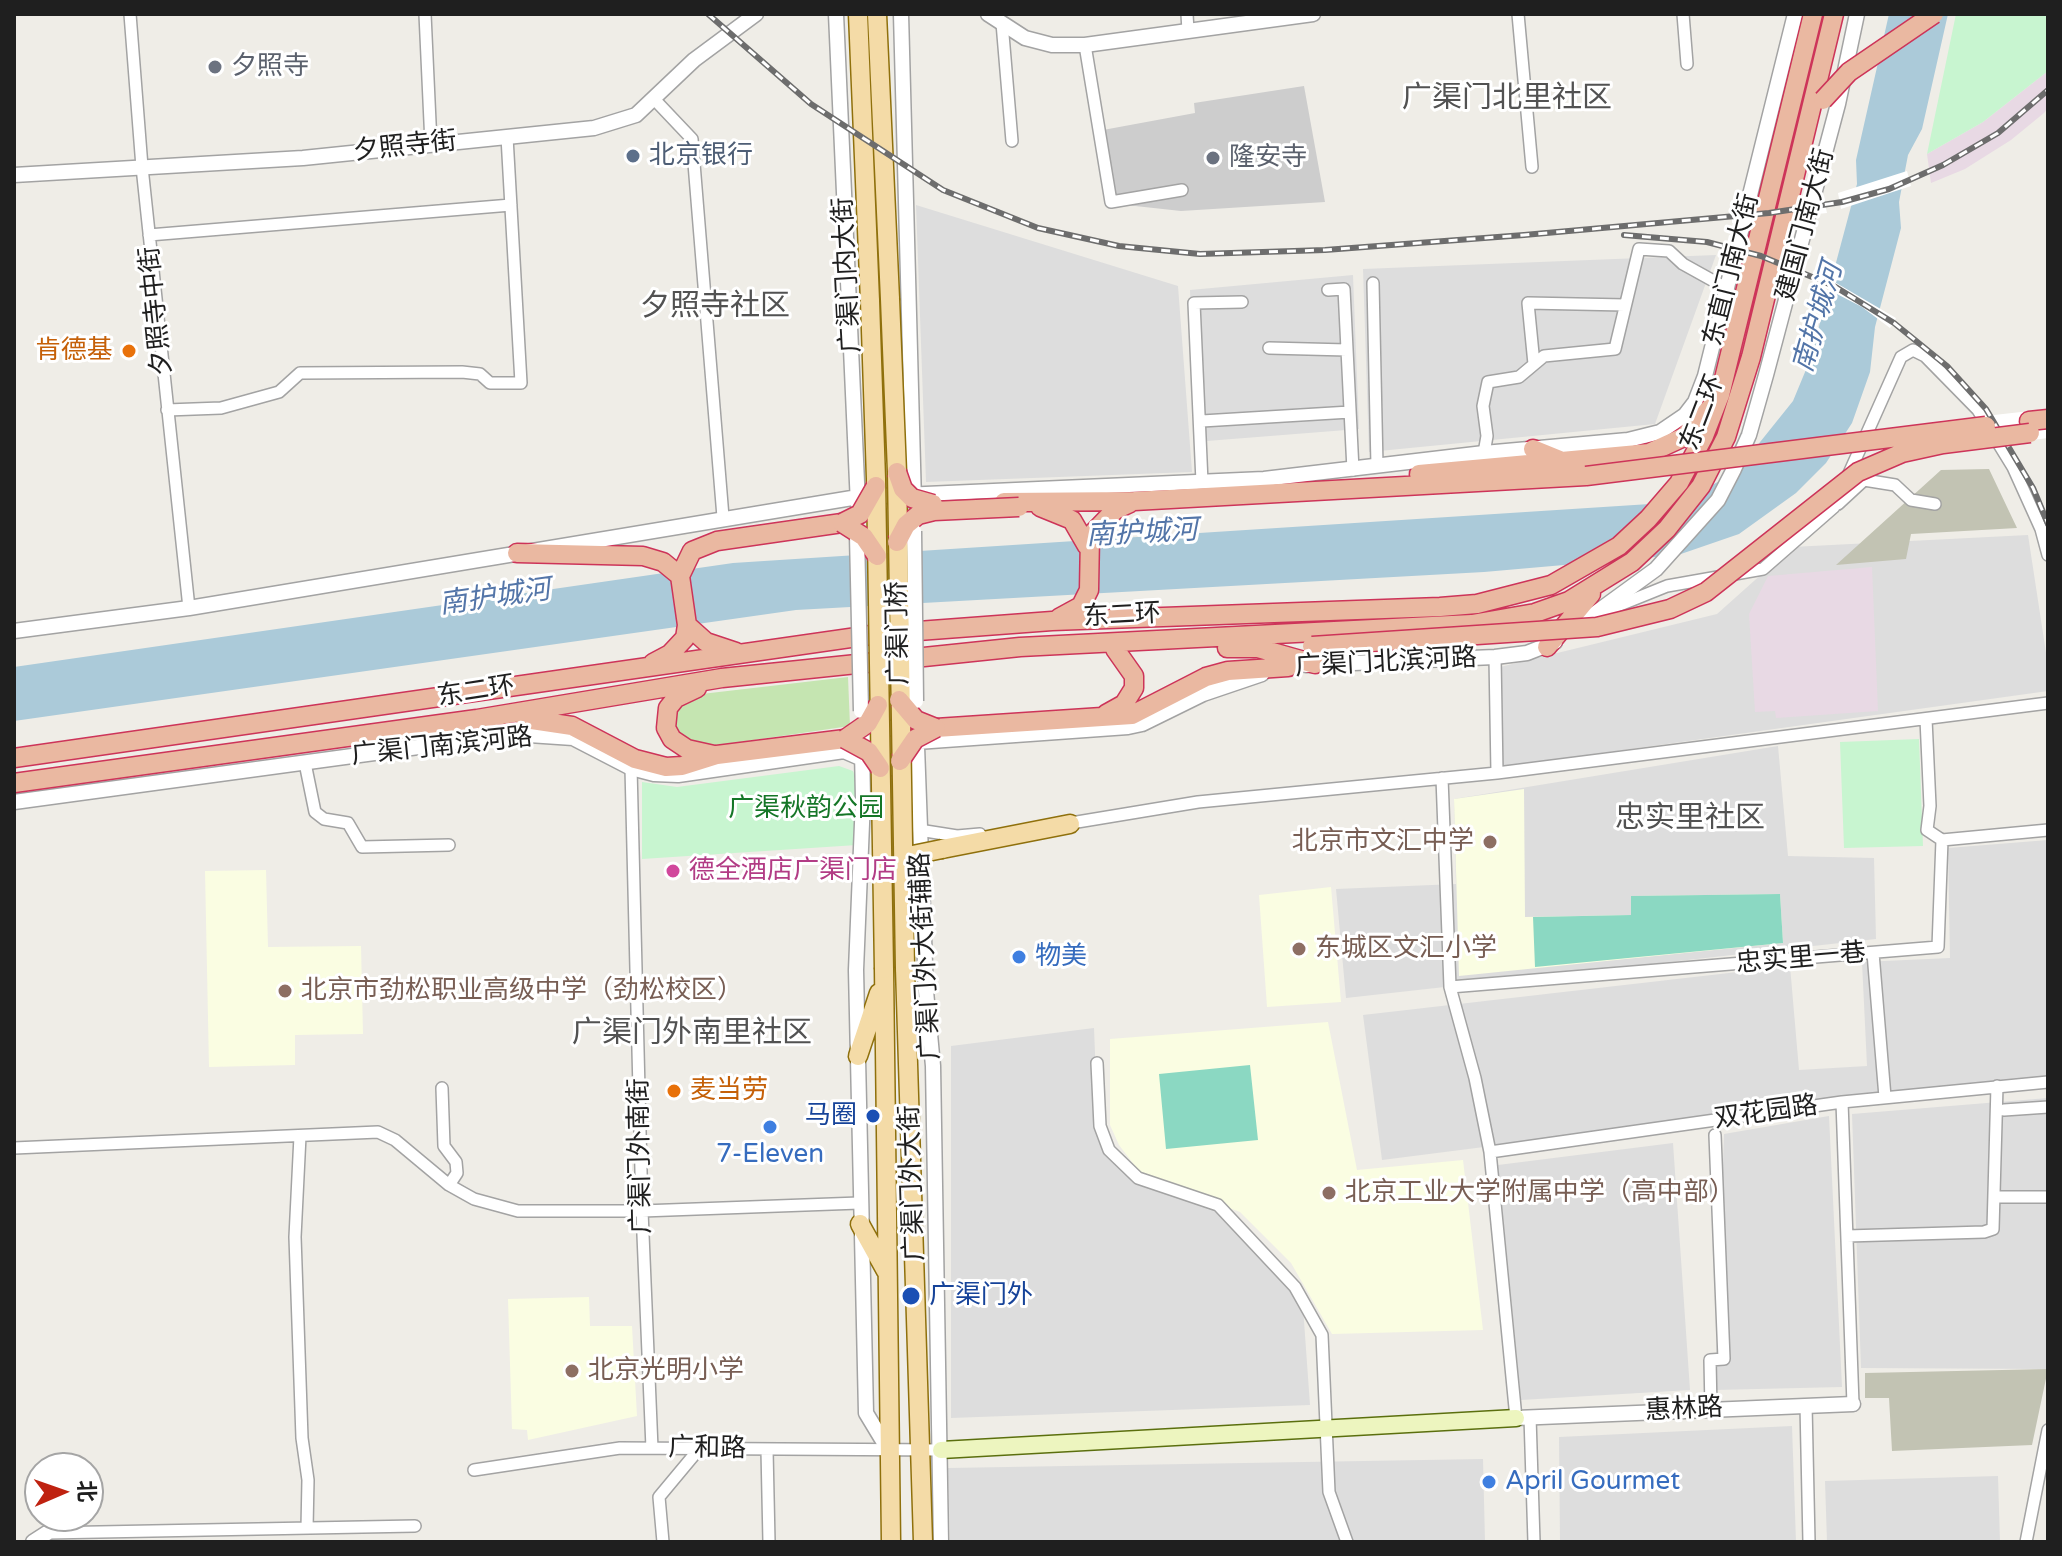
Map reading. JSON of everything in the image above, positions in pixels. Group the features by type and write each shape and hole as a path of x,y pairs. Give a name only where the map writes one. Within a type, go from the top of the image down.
{"highway":[{"name":"东二环","path":"14,758 878,634 1052,621 1440,607 1477,604 1551,585 1619,546 1648,519 1679,483 1720,395 1813,14"},
{"name":"东二环","path":"14,783 477,719 722,678 1020,647 1472,624 1535,613 1569,601 1632,562 1667,529 1701,486 1726,437 1751,357 1834,14"},
{"path":"1797,163 1823,100 1849,72 1934,14"},
{"path":"897,472 903,489 912,498 933,504 1134,501 1304,491 1356,479 1567,463 1649,453 1684,437 1720,395"},
{"path":"1356,479 1586,476 2048,419"},
{"path":"1020,647 1258,648 1313,655 1597,627 1645,617 1706,592 1858,472 1902,453 1943,444 2048,431"},
{"path":"1533,449 1567,463"},
{"path":"1264,479 1304,491"},
{"path":"639,670 678,647 685,638 687,625 680,576 692,551 708,543 842,523 860,514 876,486"},
{"path":"1052,621 1081,606 1089,590 1087,546 1090,536 1106,518 1134,501"},
{"path":"897,542 906,525 918,515 934,511 1032,507 1044,508 1072,520 1087,546"},
{"path":"842,523 864,537 877,556"},
{"path":"517,553 643,556 663,562 680,576"},
{"path":"1547,647 1598,585"},
{"path":"687,625 706,642 742,654"},
{"path":"1094,718 1124,704 1134,688 1134,676 1115,649"},
{"path":"900,761 915,739 936,728 1132,715 1186,686 1228,671 1288,667"},
{"path":"717,755 697,753 679,744 666,728 666,718 676,698 722,678"},
{"path":"908,701 916,720 936,728"},
{"path":"477,719 557,721 635,759 666,767 682,766 717,755 853,739 868,723 870,708"},
{"path":"853,739 869,752 880,768"}],"main road":[{"name":"广渠门内大街","path":"858,14 870,301"},
{"name":"广渠门内大街","path":"877,14 890,299"},
{"name":"广渠门桥","path":"890,299 897,542 908,701 900,761 905,968"},
{"name":"广渠门桥","path":"870,301 877,556 870,708 880,768 884,974"},
{"path":"903,857 1070,824"},
{"name":"广渠门外大街","path":"905,968 923,1542"},
{"path":"858,1056 884,974"},
{"name":"广渠门外大街","path":"884,974 891,1542"},
{"path":"860,1224 887,1273"},
{"path":"941,1450 1523,1418"}],"street":[{"name":"夕照寺中街","path":"130,14 142,167 189,608"},
{"path":"425,14 431,144"},
{"name":"夕照寺街","path":"14,175 303,158 594,128 636,115 694,60 756,14"},
{"name":"广渠门内大街","path":"836,14 858,497 857,536"},
{"path":"901,14 914,495"},
{"path":"988,14 1025,38 1052,45 1085,45 1313,14"},
{"path":"1187,14 1188,31"},
{"path":"1518,14 1532,167"},
{"path":"1683,14 1687,64"},
{"name":"东直门南大街","path":"1533,449 1646,437 1660,432 1685,415 1695,402 1728,289 1795,14"},
{"name":"建国门南大街","path":"1613,603 1656,569 1718,500 1749,435 1838,104 1857,14"},
{"path":"1002,23 1012,141"},
{"path":"1085,45 1111,202 1182,190"},
{"path":"655,100 692,139 723,517"},
{"path":"167,410 221,408 265,396 279,392 300,373 462,372 480,374 490,383 521,383 507,137"},
{"path":"149,235 511,205"},
{"path":"1484,453 1487,436 1483,406 1488,382 1519,377 1544,356 1615,349 1639,249 1669,251 1683,264 1728,289"},
{"path":"1373,283 1377,466"},
{"path":"1328,290 1344,289 1356,479"},
{"path":"1202,482 1202,421 1194,303 1242,302"},
{"path":"1534,364 1528,303 1625,305"},
{"path":"1269,348 1347,350"},
{"path":"1834,507 1901,357 1913,350 1925,356 1978,410 2013,467 2041,529 2048,555"},
{"path":"1202,421 1350,412"},
{"path":"14,631 189,608 858,497 1264,479 1356,479 1377,466 1533,449"},
{"path":"1597,614 1667,586 1763,569 1864,480 1895,485 1911,500 1935,504"},
{"name":"广渠门桥","path":"908,701 914,495"},
{"name":"广渠门桥","path":"857,536 870,708"},
{"name":"广渠门北滨河路","path":"853,739 882,727 906,728 917,739 1128,727 1142,724 1203,694 1288,667 1313,655 1495,657 1547,647 1613,603"},
{"path":"1495,657 1497,773"},
{"name":"广渠门外大街辅路","path":"908,701 917,739 919,830 933,1066 941,1450"},
{"path":"919,830 957,836 1070,824 1198,802 1497,773 2048,703"},
{"path":"1926,719 1930,806 1927,830 1942,840 2048,830"},
{"name":"广渠门南滨河路","path":"14,802 514,734 573,738 631,768 678,775 844,751 883,768 897,768 906,763 917,739"},
{"path":"853,739 862,757 863,799 856,908 859,1203 866,1413 889,1451"},
{"path":"305,763 315,812 324,819 348,823 362,847 449,845"},
{"name":"广渠门外南街","path":"631,768 642,1211 652,1448"},
{"path":"1442,778 1450,987 1475,1078 1489,1155 1523,1418 1534,1542"},
{"name":"忠实里一巷","path":"1450,987 1938,947 1942,840"},
{"path":"1873,953 1885,1097"},
{"path":"1097,1063 1100,1126 1109,1150 1138,1178 1218,1205 1295,1287 1322,1335 1329,1492 1347,1542"},
{"name":"双花园路","path":"1489,1155 1842,1102 2048,1082"},
{"path":"1847,1236 1984,1232 1993,1229 1997,1086"},
{"path":"442,1088 444,1146 456,1162 457,1173 449,1185"},
{"path":"1842,1102 1853,1404"},
{"path":"2004,1110 2048,1107"},
{"path":"14,1148 378,1132 395,1140 449,1185 474,1199 518,1211 642,1211 859,1203"},
{"path":"1711,1409 1710,1360 1724,1359 1715,1135"},
{"path":"300,1136 295,1237 302,1438 308,1480 307,1528"},
{"path":"1994,1197 2048,1197"},
{"name":"惠林路","path":"1523,1418 1853,1404"},
{"path":"1806,1405 1809,1542"},
{"path":"2026,1542 2048,1430"},
{"name":"广和路","path":"474,1470 586,1451 652,1448 941,1450"},
{"path":"663,1542 659,1497 699,1449"},
{"path":"767,1450 769,1542"},
{"path":"941,1450 941,1542"},
{"path":"33,1542 47,1533 415,1526"}],"shaded area":[{"path":"2048,71 2048,108 2044,113 2011,140 1965,169 1931,183 1927,154 1983,122"},
{"name":"隆安寺","path":"1304,86 1325,202 1181,211 1117,204 1103,130 1195,113 1194,103"},
{"path":"916,205 1178,286 1192,472 926,482"},
{"path":"1716,255 1655,424 1369,452 1363,269"},
{"path":"1353,275 1359,429 1194,442 1190,290"},
{"path":"1989,469 2017,528 1911,534 1906,559 1836,565 1941,470"},
{"path":"2028,535 2048,666 2048,691 1501,767 1500,667 1717,614 1792,547"},
{"path":"1872,567 1878,711 1776,718 1775,711 1755,712 1749,614 1768,576"},
{"path":"1778,746 1788,856 1874,858 1876,939 1346,998 1336,889 1456,884 1454,799"},
{"name":"北京市文汇中学","path":"1524,789 1525,917 1631,915 1631,896 1780,894 1783,943 1459,976 1454,799"},
{"path":"2048,840 2048,1081 1884,1096 1382,1160 1363,1015 1790,966 1799,1070 1867,1066 1862,962 1950,958 1948,848"},
{"name":"北京市劲松职业高级中学（劲松校区）","path":"266,870 268,947 361,946 363,1034 295,1035 295,1065 209,1067 205,871"},
{"name":"东城区文汇小学","path":"1331,887 1341,1002 1267,1007 1259,895"},
{"name":"北京工业大学附属中学（高中部）","path":"1328,1022 1357,1170 1463,1160 1483,1330 1332,1334 1291,1263 1240,1212 1142,1175 1119,1145 1110,1125 1110,1039"},
{"path":"1094,1028 1098,1129 1135,1175 1215,1205 1275,1268 1303,1307 1310,1405 951,1418 951,1046"},
{"path":"2048,1098 2048,1369 1861,1368 1852,1114"},
{"path":"1829,1116 1842,1387 1715,1390 1724,1134"},
{"path":"1673,1143 1690,1390 1521,1400 1498,1165"},
{"name":"北京光明小学","path":"589,1297 590,1326 632,1326 637,1416 528,1440 527,1430 512,1429 508,1299"},
{"path":"2048,1369 2032,1445 1892,1451 1889,1398 1865,1398 1865,1373"},
{"path":"1792,1426 1796,1542 1560,1542 1559,1437"},
{"path":"1483,1459 1485,1542 950,1542 948,1468"},
{"path":"1998,1476 2000,1542 1827,1542 1825,1481"}],"green space":[{"path":"1956,14 2048,14 2048,71 1983,122 1927,154"},
{"path":"848,677 850,726 699,748 679,740 672,726 673,713 693,695"},
{"path":"1919,739 1923,846 1844,848 1840,742"},
{"name":"广渠秋韵公园","path":"839,766 853,771 856,779 857,845 642,859 642,782 677,787"},
{"path":"1780,894 1783,943 1535,967 1533,917 1631,915 1631,896"},
{"path":"1250,1065 1258,1140 1166,1149 1159,1074"}],"water":[{"name":"南护城河","path":"1889,14 1948,14 1922,129 1908,155 1899,202 1901,228 1875,327 1870,372 1852,423 1826,463 1796,493 1739,534 1678,555 1484,572 796,610 14,721 14,667 733,563 1681,502 1736,472 1793,401 1810,360 1857,184 1856,160"}],"pier":[{"path":"1907,171 1911,186 1841,209 1838,193"},
{"path":"1823,195 1827,213 1732,223 1732,202"},
{"path":"1729,235 1803,259 1799,277 1725,253"},
{"path":"1814,270 1896,318 1894,323 1890,328 1862,307 1810,280"},
{"path":"2048,409 2048,438 1945,451 1940,421"}],"railway":[{"path":"708,14 811,104 943,190 1038,228 1119,246 1200,254 1325,250 1524,235 1769,213 1842,202 1889,189 1943,165 1998,133 2048,90"},
{"path":"1624,235 1707,242 1761,256 1834,286 1894,323 1947,366 1986,409 2033,488 2048,524"}],"place":[{"name":"夕照寺","path":"215,67"},
{"name":"北京银行","path":"633,156"},
{"name":"隆安寺","path":"1213,158"},
{"name":"肯德基","path":"129,351"},
{"name":"北京市文汇中学","path":"1490,842"},
{"name":"德全酒店广渠门店","path":"673,871"},
{"name":"东城区文汇小学","path":"1299,949"},
{"name":"物美","path":"1019,957"},
{"name":"北京市劲松职业高级中学（劲松校区）","path":"285,991"},
{"name":"麦当劳","path":"674,1091"},
{"name":"马圈","path":"873,1116"},
{"name":"7-Eleven","path":"770,1127"},
{"name":"北京工业大学附属中学（高中部）","path":"1329,1193"},
{"name":"广渠门外","path":"911,1296"},
{"name":"北京光明小学","path":"572,1371"},
{"name":"April Gourmet","path":"1489,1482"}],"district":[{"name":"广渠门北里社区","path":"1507,99"},
{"name":"夕照寺社区","path":"715,307"},
{"name":"忠实里社区","path":"1690,819"},
{"name":"广渠门外南里社区","path":"692,1034"}]}
